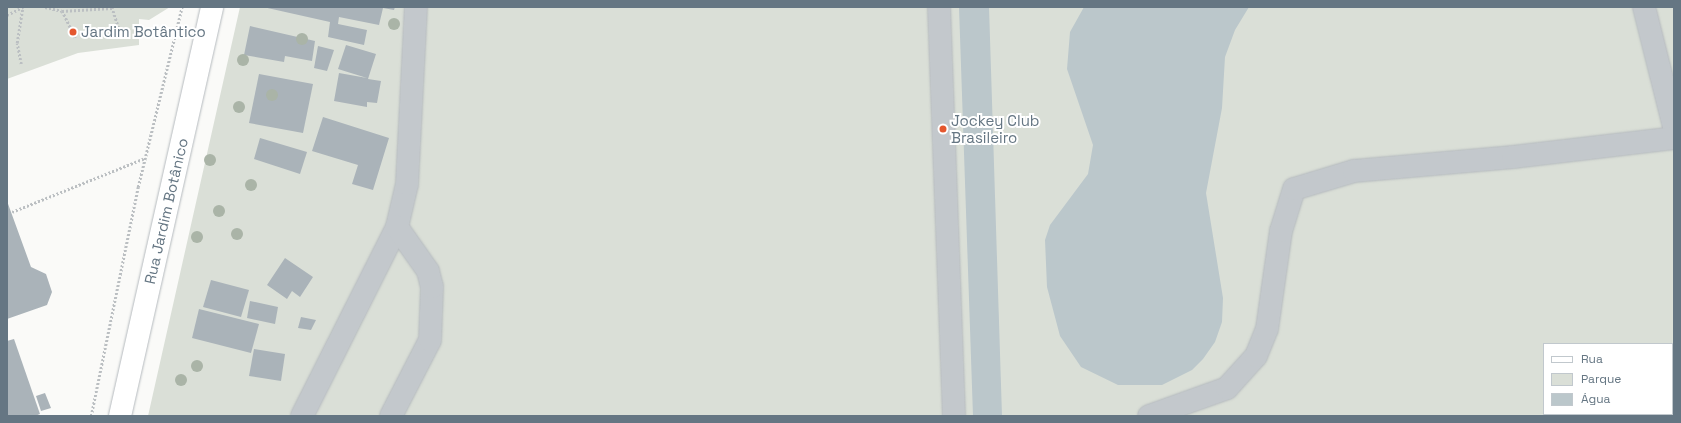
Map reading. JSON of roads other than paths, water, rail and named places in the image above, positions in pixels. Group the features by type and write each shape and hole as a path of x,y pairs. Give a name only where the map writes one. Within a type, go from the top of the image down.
{"main road":[{"name":"Rua Jardim Botânico","path":"120,416 212,7"}],"lane":[{"path":"302,416 397,227 407,184 416,7"},
{"path":"939,7 954,416"},
{"path":"1644,7 1674,126"},
{"path":"1149,416 1227,388 1256,356 1267,329 1281,231 1294,188 1354,171 1512,157 1674,138"},
{"path":"391,416 430,340 431,332 432,287 428,271 397,227"}],"water":[{"path":"959,7 989,7 1002,416 973,416"},
{"path":"1084,7 1249,7 1235,30 1225,57 1222,108 1206,193 1223,298 1222,322 1215,342 1203,359 1192,370 1162,385 1118,385 1081,367 1060,336 1047,287 1045,240 1050,225 1088,174 1093,145 1067,69 1070,32"}],"place":[{"name":"Jardim Botântico","path":"73,32"},
{"name":"Jockey Club Brasileiro","path":"943,129"}]}
